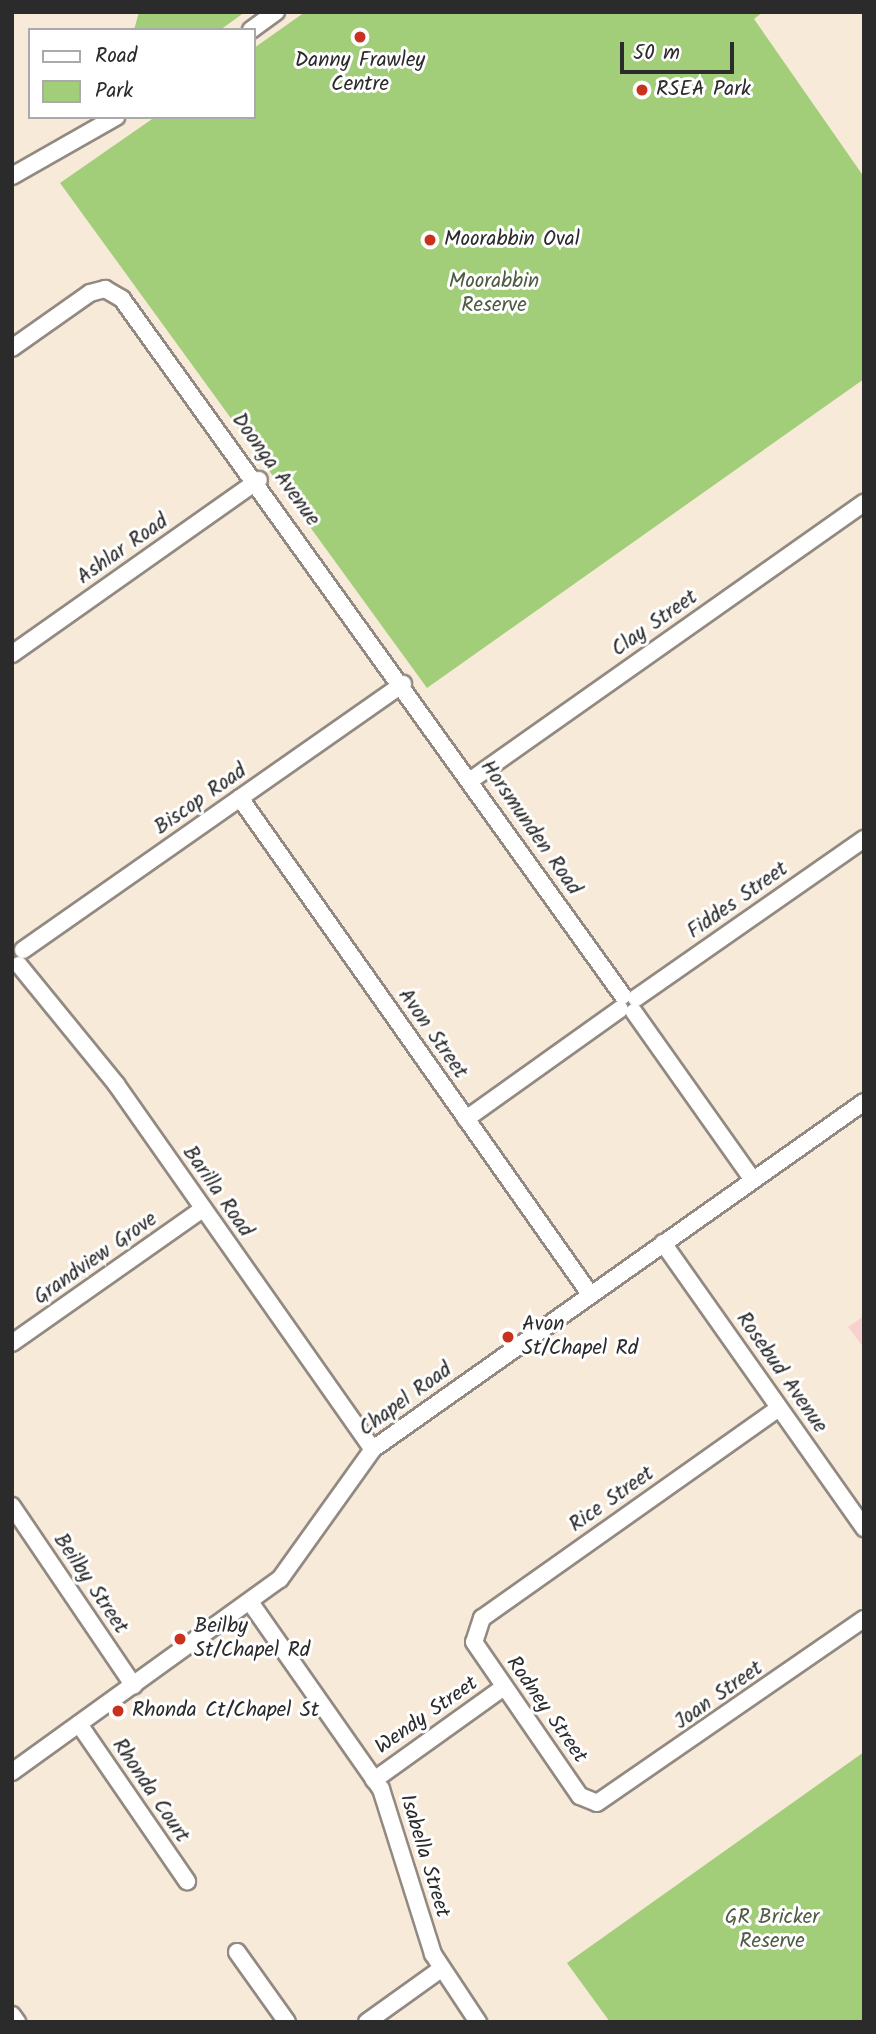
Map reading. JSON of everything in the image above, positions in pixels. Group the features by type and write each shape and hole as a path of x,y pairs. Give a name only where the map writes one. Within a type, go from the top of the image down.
{"street":[{"path":"254,28 276,12"},
{"path":"12,176 112,119"},
{"name":"Doonga Avenue","path":"12,348 90,293 105,289 122,299 259,480 404,684"},
{"name":"Ashlar Road","path":"12,654 259,480"},
{"name":"Clay Street","path":"471,780 864,503"},
{"name":"Horsmunden Road","path":"404,684 752,1180"},
{"name":"Biscop Road","path":"17,957 404,684"},
{"name":"Avon Street","path":"240,798 590,1294"},
{"name":"Fiddes Street","path":"466,1119 864,839"},
{"name":"Barilla Road","path":"17,957 96,1058 373,1449"},
{"name":"Chapel Road","path":"12,1773 250,1602 290,1570 347,1477 373,1449 663,1242 862,1106"},
{"name":"Grandview Grove","path":"12,1343 203,1209"},
{"name":"Rosebud Avenue","path":"663,1242 864,1528"},
{"name":"Rice Street","path":"473,1631 482,1618 779,1408"},
{"name":"Beilby Street","path":"12,1506 134,1685"},
{"name":"Isabella Street","path":"250,1602 374,1780 390,1809 441,1969 478,2022"},
{"name":"Joan Street","path":"597,1803 864,1619"},
{"name":"Rodney Street","path":"473,1631 477,1649 580,1796 597,1803"},
{"name":"Wendy Street","path":"374,1780 504,1687"},
{"name":"Rhonda Court","path":"79,1724 187,1881"},
{"path":"237,1952 287,2022"},
{"path":"367,2022 441,1969"},
{"path":"12,2015 17,2022"}],"shaded area":[{"path":"864,1316 864,1348 848,1327"}],"green space":[{"path":"139,12 245,12 223,28 135,28"},
{"name":"Moorabbin Reserve","path":"305,12 763,12 754,19 864,177 864,379 427,688 60,183 152,119 256,119 256,47"},
{"name":"GR Bricker Reserve","path":"864,1752 864,2022 610,2022 567,1963"}],"place":[{"name":"Danny Frawley Centre","path":"360,37"},
{"name":"RSEA Park","path":"642,90"},
{"name":"Moorabbin Oval","path":"430,240"},
{"name":"Avon St/Chapel Rd","path":"508,1337"},
{"name":"Beilby St/Chapel Rd","path":"180,1639"},
{"name":"Rhonda Ct/Chapel St","path":"118,1711"}]}
